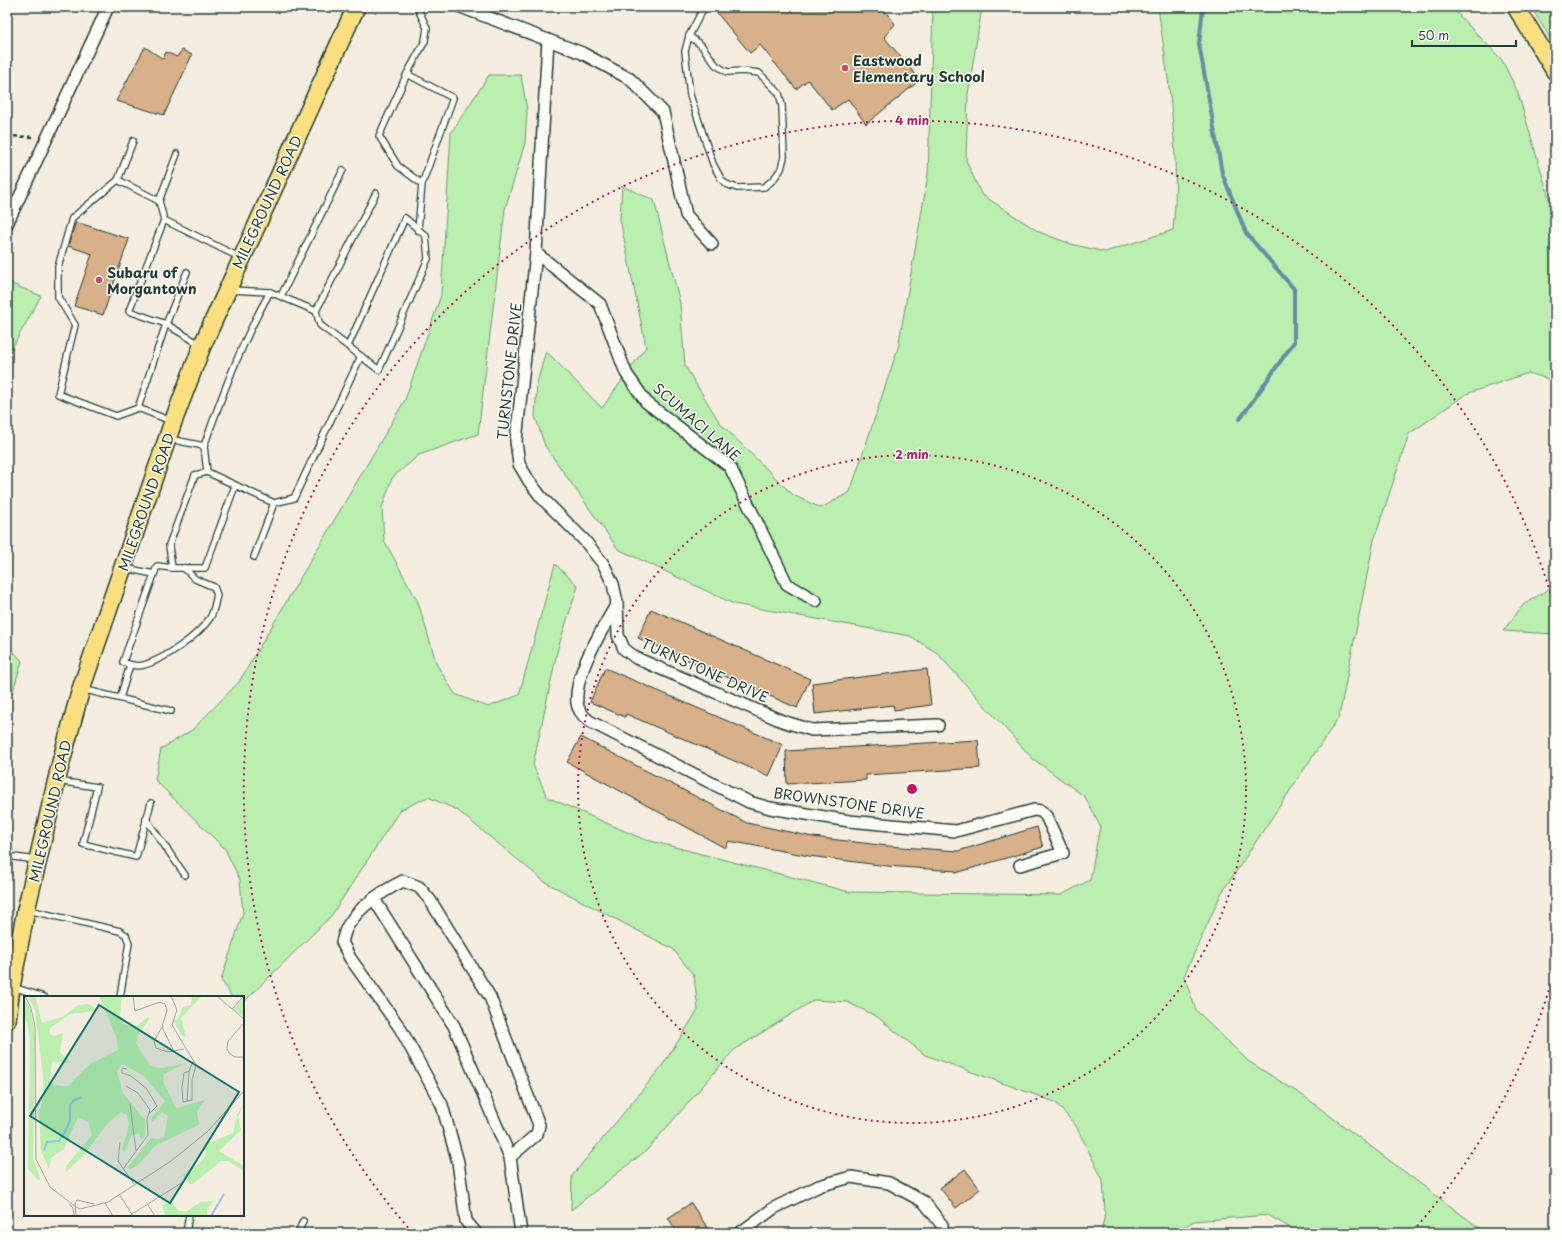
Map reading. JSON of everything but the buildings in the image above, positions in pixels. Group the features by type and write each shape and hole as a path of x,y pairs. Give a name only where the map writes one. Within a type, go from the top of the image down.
{"main road":[{"name":"MILEGROUND ROAD","path":"8,1010 26,910 56,781 81,689 167,439 202,346 356,7"},
{"path":"1516,7 1555,71"}],"street":[{"path":"7,224 108,7"},
{"path":"461,7 582,53 630,80 663,112 686,215 712,244"},
{"name":"TURNSTONE DRIVE","path":"548,40 536,253 516,441 519,464 529,482 542,498 562,516 604,565 613,584 617,602 618,635 624,649 636,658 782,721 812,730 938,725"},
{"name":"SCUMACI LANE","path":"536,253 600,304 626,373 646,402 730,467 787,584 816,601"},
{"name":"BROWNSTONE DRIVE","path":"617,602 584,668 578,688 577,704 581,714 589,721 749,802 770,808 849,821 956,830 1034,810 1041,811 1046,816 1063,853 1020,865"},
{"path":"476,1233 466,1221 458,1162 442,1105 400,1028 350,958 342,942 348,924 374,899 387,889 403,881 419,887 430,900 490,997 539,1125 537,1134 510,1157"},
{"path":"374,899 454,1026 510,1157 521,1233"},
{"path":"740,1233 774,1208 819,1186 850,1177 889,1183 924,1202 942,1225 943,1233"}],"lane":[{"path":"417,7 427,28 425,41 407,74 379,136 398,166 422,184"},
{"path":"689,36 701,45 716,65 727,72 743,71 759,73 779,93 782,106 784,157 781,169 773,180 764,187 752,189 737,188 726,184 721,179 713,164 690,95 685,51 689,36 704,7"},
{"path":"407,74 453,98 422,184 418,230"},
{"path":"133,141 118,180 72,218 58,266 58,297 75,325 58,394 116,416 138,408 173,422"},
{"path":"177,154 159,201 164,220 129,310 166,324 202,346"},
{"path":"280,296 343,170"},
{"path":"118,180 159,201"},
{"path":"348,346 405,218 426,236 428,259 379,370 320,325 316,311 376,192"},
{"path":"164,220 241,258"},
{"path":"138,408 166,324 186,272"},
{"path":"227,290 270,292 316,311"},
{"path":"207,472 204,446 230,374 254,320 270,292"},
{"path":"172,568 169,545 194,475 207,472 274,503 294,498 361,356"},
{"path":"167,439 204,446"},
{"path":"184,568 195,579 214,587 217,595 211,617 196,634 168,654 144,665 130,665 123,662 157,566 172,568 184,568 205,568 235,486"},
{"path":"254,557 274,503"},
{"path":"123,568 154,574"},
{"path":"120,698 130,665"},
{"path":"81,689 171,711"},
{"path":"56,781 97,787 83,844 136,857 151,803"},
{"path":"146,819 185,875"},
{"path":"7,856 38,860"},
{"path":"26,910 120,931 126,935 129,942 120,996"},
{"path":"11,987 41,996"},
{"path":"186,1233 189,1216"},
{"path":"298,1233 303,1221"}],"path":[{"path":"7,136 48,137"}],"green space":[{"path":"933,7 982,7 968,94 966,160 981,194 1039,232 1071,244 1105,252 1173,230 1175,202 1174,146 1169,90 1158,7 1451,7 1502,60 1518,93 1555,218 1555,381 1528,373 1466,394 1409,434 1374,540 1339,717 1221,894 1184,976 1196,1010 1248,1061 1305,1097 1486,1233 1299,1233 1268,1215 1194,1221 1174,1233 1101,1233 1105,1213 1103,1180 1076,1126 1055,1102 925,1055 876,1016 847,1002 814,1000 734,1050 648,1149 571,1210 572,1176 662,1066 698,1010 694,976 673,949 545,882 457,810 428,797 400,810 331,916 244,1002 244,996 231,996 221,980 243,913 240,880 225,849 155,780 161,749 192,730 239,682 405,400 441,295 451,133 489,75 521,75 527,110 525,143 505,209 478,434 419,455 392,478 382,508 384,540 418,602 437,665 455,694 488,707 519,695 555,564 578,586 558,648 533,765 547,797 643,839 850,892 1061,895 1090,880 1100,826 1085,797 1032,758 937,653 910,636 734,604 618,549 545,446 535,416 537,383 546,351 602,408 646,347 620,219 622,186 654,200 680,303 685,366 720,423 793,495 821,508 850,492 898,348 928,175"},
{"path":"1531,7 1555,7 1555,46"},
{"path":"7,282 41,296 7,357"},
{"path":"1555,585 1555,634 1503,631 1523,605"},
{"path":"7,644 22,661 13,691 7,691"}],"waterway":[{"path":"1203,7 1199,44 1222,173 1246,233 1294,289 1294,342 1240,419"}],"place":[{"name":"Eastwood Elementary School","path":"845,68"},
{"name":"Subaru of Morgantown","path":"99,280"}]}
